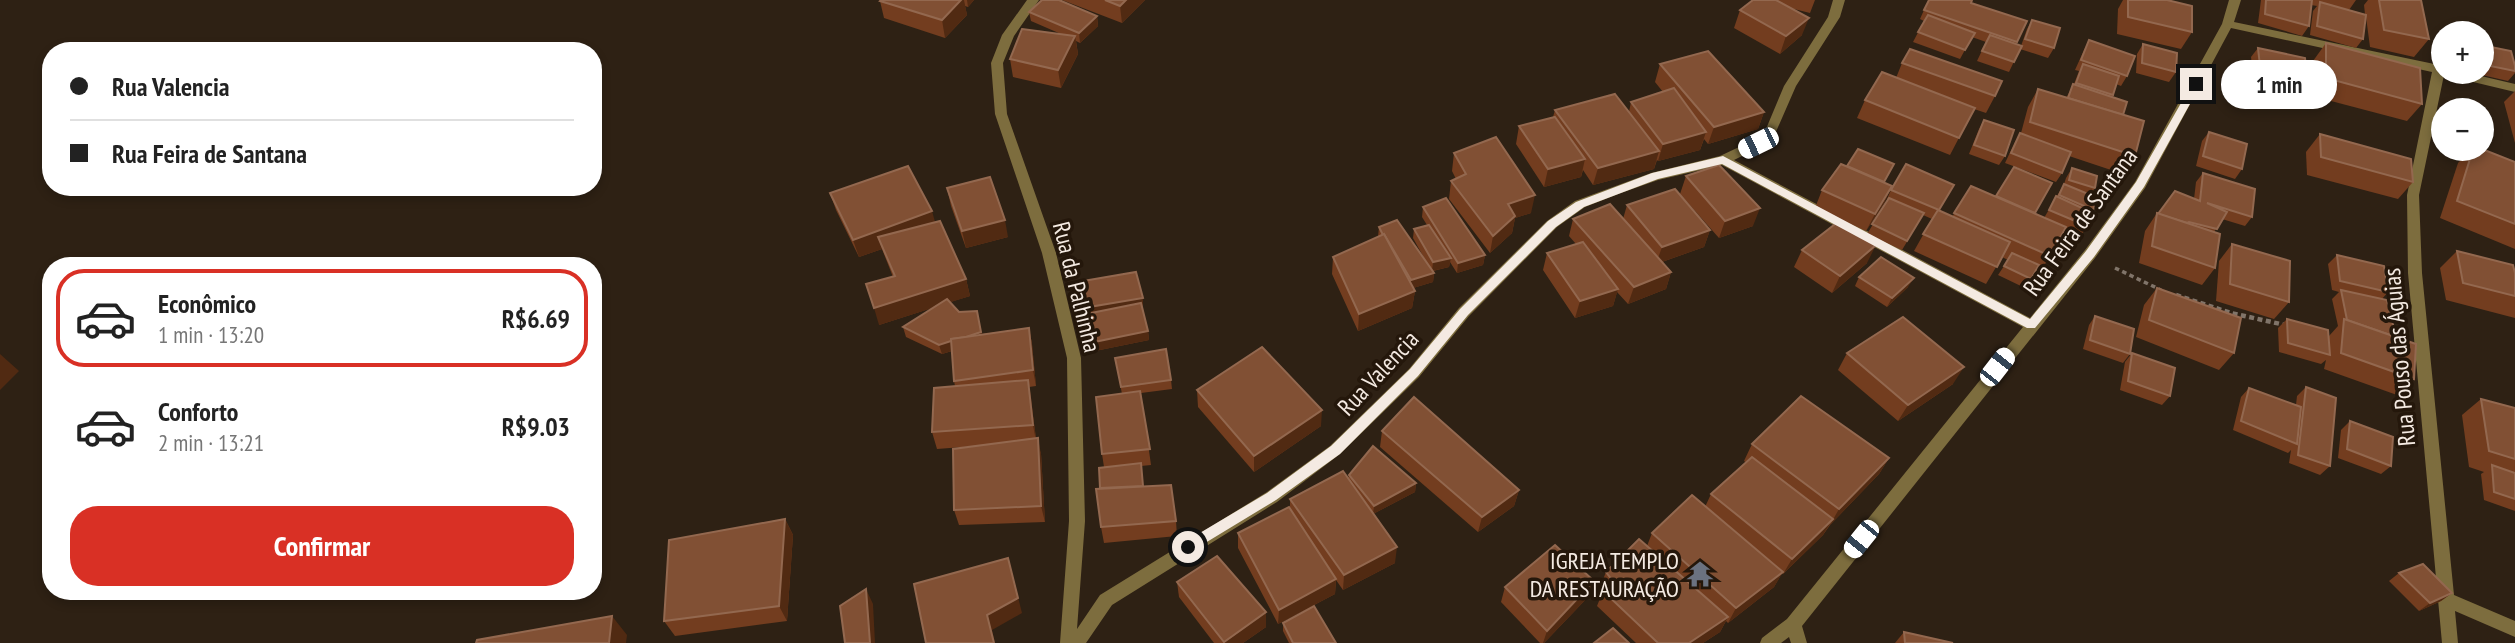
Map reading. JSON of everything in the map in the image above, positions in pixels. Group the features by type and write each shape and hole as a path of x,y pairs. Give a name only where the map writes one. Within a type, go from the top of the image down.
{"street":[{"name":"Rua da Palhinha","path":"1033,0 1008,35 997,63 1001,114 1049,253 1074,358 1077,521 1068,643"},
{"name":"Rua Valencia","path":"1077,643 1106,600 1272,497 1335,450 1414,373 1464,312 1552,224 1580,204 1656,176 1723,160 1758,143 1771,131 1790,86 1834,17 1839,0"},
{"name":"Rua Feira de Santana","path":"1768,643 1793,624 2090,254 2140,185 2228,24 2235,0"},
{"path":"2228,24 2431,68"},
{"path":"2494,83 2515,88"},
{"name":"Rua Pouso das Águias","path":"2440,84 2413,195 2416,273 2450,643"},
{"path":"1723,160 2031,325"},
{"path":"2445,599 2515,629"},
{"path":"1793,624 1798,643"}],"path":[{"path":"2090,254 2155,288 2231,313 2298,328"}],"building":[{"path":"881,0 961,0 942,20"},
{"path":"1042,0 1059,0 1097,16 1079,33 1029,12"},
{"path":"1105,0 1126,0 1120,6"},
{"path":"1753,0 1776,0 1809,18 1786,36 1740,10"},
{"path":"1929,0 1972,0 1971,3 2027,21 2017,42 1924,10"},
{"path":"2128,0 2167,0 2192,6 2192,32 2128,17"},
{"path":"2266,0 2312,0 2309,26 2265,14"},
{"path":"2379,0 2421,0 2429,39 2384,30"},
{"path":"2320,2 2366,15 2363,39 2317,26"},
{"path":"1928,15 1975,33 1965,50 1918,32"},
{"path":"2032,20 2060,28 2054,48 2025,39"},
{"path":"1022,29 1075,36 1058,70 1010,59"},
{"path":"1990,35 2022,46 2014,62 1982,51"},
{"path":"2089,40 2135,56 2127,76 2081,60"},
{"path":"2326,43 2420,68 2422,104 2326,78"},
{"path":"2143,44 2177,53 2176,72 2142,63"},
{"path":"2258,48 2305,58 2308,85 2261,75"},
{"path":"2494,48 2511,51 2515,71 2494,67"},
{"path":"1910,49 2002,81 1995,96 1902,63"},
{"path":"1708,51 1764,112 1714,127 1660,64"},
{"path":"2083,64 2119,76 2113,95 2076,83"},
{"path":"1882,72 1975,108 1959,138 1865,100"},
{"path":"2073,84 2127,102 2123,115 2068,98"},
{"path":"1674,88 1706,132 1663,144 1631,102"},
{"path":"2038,89 2144,121 2135,156 2030,122"},
{"path":"1615,94 1659,151 1598,168 1555,110"},
{"path":"1555,117 1585,159 1548,169 1519,126"},
{"path":"1984,120 2014,130 2005,156 1974,145"},
{"path":"2209,132 2247,144 2242,169 2203,156"},
{"path":"2020,133 2071,152 2062,173 2011,153"},
{"path":"2320,134 2411,159 2413,182 2321,157"},
{"path":"1496,137 1535,195 1508,204 1515,216 1493,236 1451,181 1466,174 1454,153"},
{"path":"1858,149 1894,164 1884,182 1847,166"},
{"path":"2494,154 2515,162 2515,224 2457,201 2469,161 2494,161"},
{"path":"1841,164 1892,186 1875,214 1822,190"},
{"path":"1906,164 1954,185 1939,210 1891,190"},
{"path":"1719,165 1760,208 1725,221 1686,176"},
{"path":"908,166 932,211 853,240 830,193"},
{"path":"2014,167 2052,183 2035,213 1996,196"},
{"path":"2072,168 2097,176 2095,188 2069,180"},
{"path":"2203,173 2255,189 2252,217 2207,203 2227,212 2217,229 2158,214 2175,191 2200,201"},
{"path":"990,177 1005,220 962,231 947,188"},
{"path":"2064,184 2098,198 2093,210 2059,195"},
{"path":"1971,186 2066,227 2050,256 1954,213"},
{"path":"1675,189 1710,230 1662,247 1627,205"},
{"path":"2056,196 2095,214 2087,226 2049,210"},
{"path":"1446,198 1485,255 1458,263 1423,207"},
{"path":"1889,198 1924,213 1907,241 1872,224"},
{"path":"1610,204 1671,272 1634,287 1573,219"},
{"path":"1938,210 2010,242 1997,267 1923,234"},
{"path":"2157,213 2220,234 2215,268 2152,246"},
{"path":"1397,220 1434,273 1411,280 1379,227"},
{"path":"940,221 966,279 874,308 866,284 895,276 878,237"},
{"path":"1839,221 1876,245 1840,276 1802,250"},
{"path":"1429,225 1451,258 1433,262 1414,229"},
{"path":"1384,234 1415,291 1359,314 1333,257"},
{"path":"1583,242 1618,289 1580,301 1547,253"},
{"path":"2232,244 2290,261 2289,302 2230,284"},
{"path":"2457,251 2513,265 2515,296 2463,283"},
{"path":"2012,253 2039,265 2031,279 2004,266"},
{"path":"2337,255 2384,266 2388,292 2340,281"},
{"path":"1881,257 1914,278 1892,298 1859,277"},
{"path":"1136,272 1143,298 1083,308 1077,282"},
{"path":"2157,288 2241,318 2234,353 2149,320"},
{"path":"2341,290 2387,300 2396,337 2347,320"},
{"path":"947,299 959,312 977,311 981,332 951,339 939,345 903,327"},
{"path":"1141,303 1148,331 1094,342 1086,314"},
{"path":"2095,316 2134,329 2130,354 2090,340"},
{"path":"1903,317 1964,367 1908,405 1847,353"},
{"path":"2287,319 2328,330 2330,355 2288,343"},
{"path":"2344,319 2416,344 2414,379 2341,353"},
{"path":"1029,328 1033,370 954,381 951,339"},
{"path":"1262,347 1322,410 1254,456 1197,390"},
{"path":"1166,349 1171,380 1121,387 1115,358"},
{"path":"2132,353 2175,368 2170,396 2128,381"},
{"path":"1028,380 1033,425 932,432 934,388"},
{"path":"2306,387 2336,398 2330,466 2298,455"},
{"path":"2249,388 2301,407 2297,444 2241,421"},
{"path":"1140,391 1150,449 1102,454 1096,397"},
{"path":"1801,396 1889,458 1839,509 1752,444"},
{"path":"1414,397 1519,490 1482,517 1382,431"},
{"path":"2481,399 2515,408 2515,459 2489,451"},
{"path":"2350,421 2393,437 2391,466 2347,449"},
{"path":"1038,438 1041,506 954,510 953,449"},
{"path":"1373,446 1416,483 1374,506 1349,475"},
{"path":"1752,457 1833,519 1792,559 1711,494"},
{"path":"1141,463 1143,486 1100,488 1099,468"},
{"path":"2492,465 2515,473 2515,499 2494,492"},
{"path":"1343,471 1397,547 1344,575 1290,499"},
{"path":"1171,485 1176,521 1101,527 1096,489"},
{"path":"1692,495 1783,572 1736,608 1652,533"},
{"path":"1289,507 1336,579 1279,610 1238,533"},
{"path":"785,519 779,606 664,621 669,540"},
{"path":"1639,539 1728,617 1689,643 1658,643 1603,591 1615,584 1606,572"},
{"path":"1555,545 1594,581 1547,631 1505,587"},
{"path":"1217,556 1266,612 1224,642 1177,582"},
{"path":"1008,558 1018,598 987,615 994,643 926,643 914,584"},
{"path":"2423,564 2452,593 2430,603 2399,573"},
{"path":"866,589 870,643 845,643 840,606"},
{"path":"1314,606 1336,643 1293,643 1283,623"},
{"path":"612,616 609,643 476,643 477,640"},
{"path":"1613,628 1629,643 1594,643"},
{"path":"1904,632 1953,643 1905,643"}],"place":[{"name":"IGREJA TEMPLO DA RESTAURAÇÃO","path":"1700,574"}],"route":[{"path":"1188,547 1272,497 1335,450 1414,373 1464,312 1527,246 1552,224 1580,204 1656,176 1723,160 2031,325 2090,254 2140,185 2196,84"}]}
